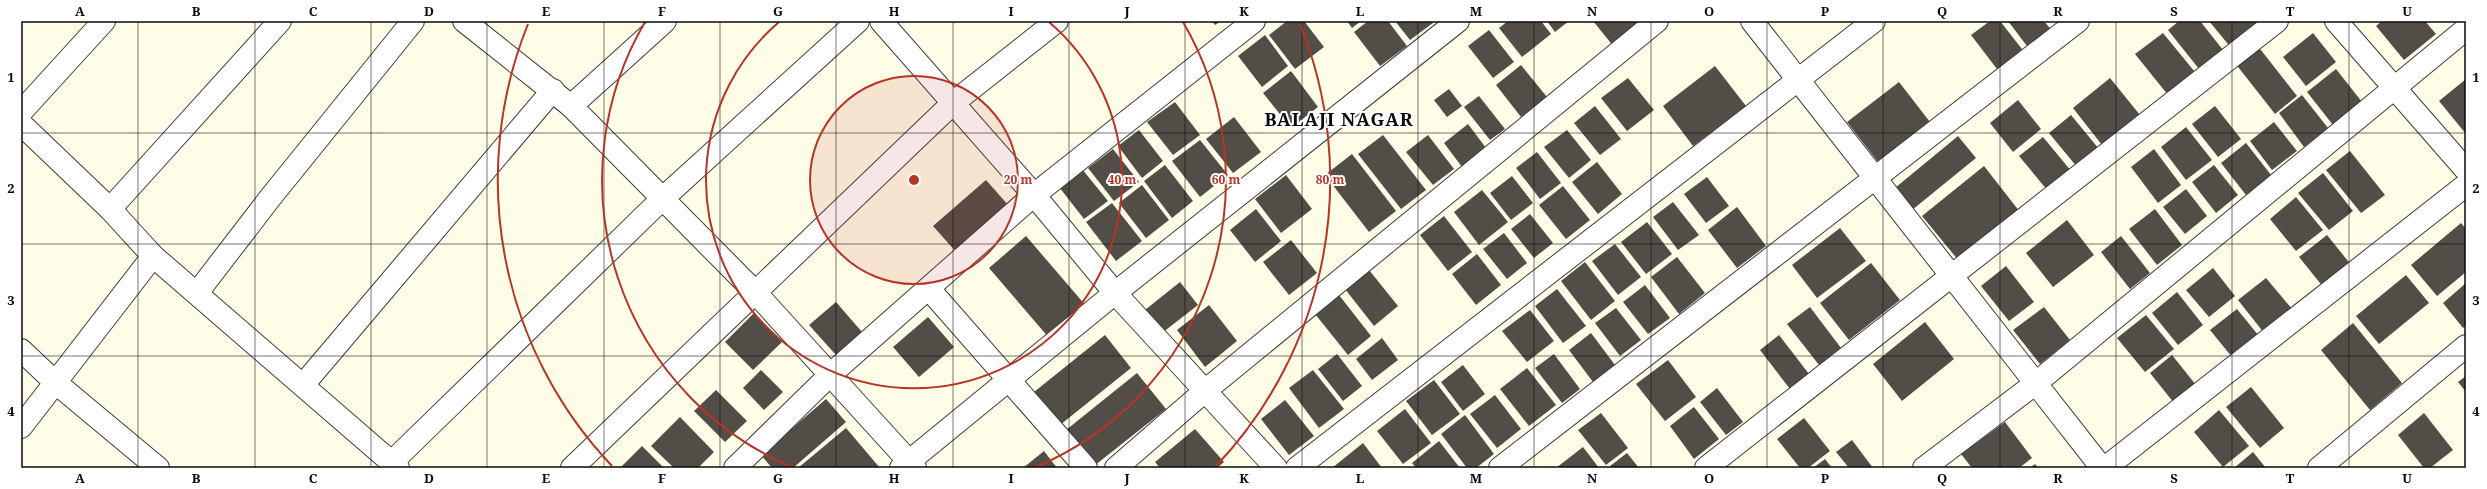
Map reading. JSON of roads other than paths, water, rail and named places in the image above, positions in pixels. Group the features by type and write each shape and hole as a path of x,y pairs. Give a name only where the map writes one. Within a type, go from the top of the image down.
{"street":[{"path":"21,112 104,21"},
{"path":"110,209 280,21"},
{"path":"197,293 270,198 413,21"},
{"path":"464,21 553,90 571,106 661,200 754,291 830,374 908,466 1115,293 1458,21"},
{"path":"571,106 665,21"},
{"path":"21,124 110,209 153,256 395,465 661,200 858,21"},
{"path":"881,21 1034,195 1115,293 1206,390 1276,468"},
{"path":"572,468 754,291 953,103 1057,21"},
{"path":"741,466 830,374 929,289 1034,195 1254,21"},
{"path":"1116,468 1206,390 1657,21"},
{"path":"1752,21 1873,177 2104,468 2466,185"},
{"path":"1297,468 1874,21"},
{"path":"1500,468 1873,177 2078,21"},
{"path":"1706,468 2277,21"},
{"path":"2336,21 2466,170"},
{"path":"1924,468 2036,383 2466,29"},
{"path":"303,385 553,90"},
{"path":"21,427 153,256"},
{"path":"929,289 1086,468"},
{"path":"2319,468 2466,346"},
{"path":"21,350 56,383 158,468"}],"district":[{"name":"BALAJI NAGAR","path":"1339,119"}]}
